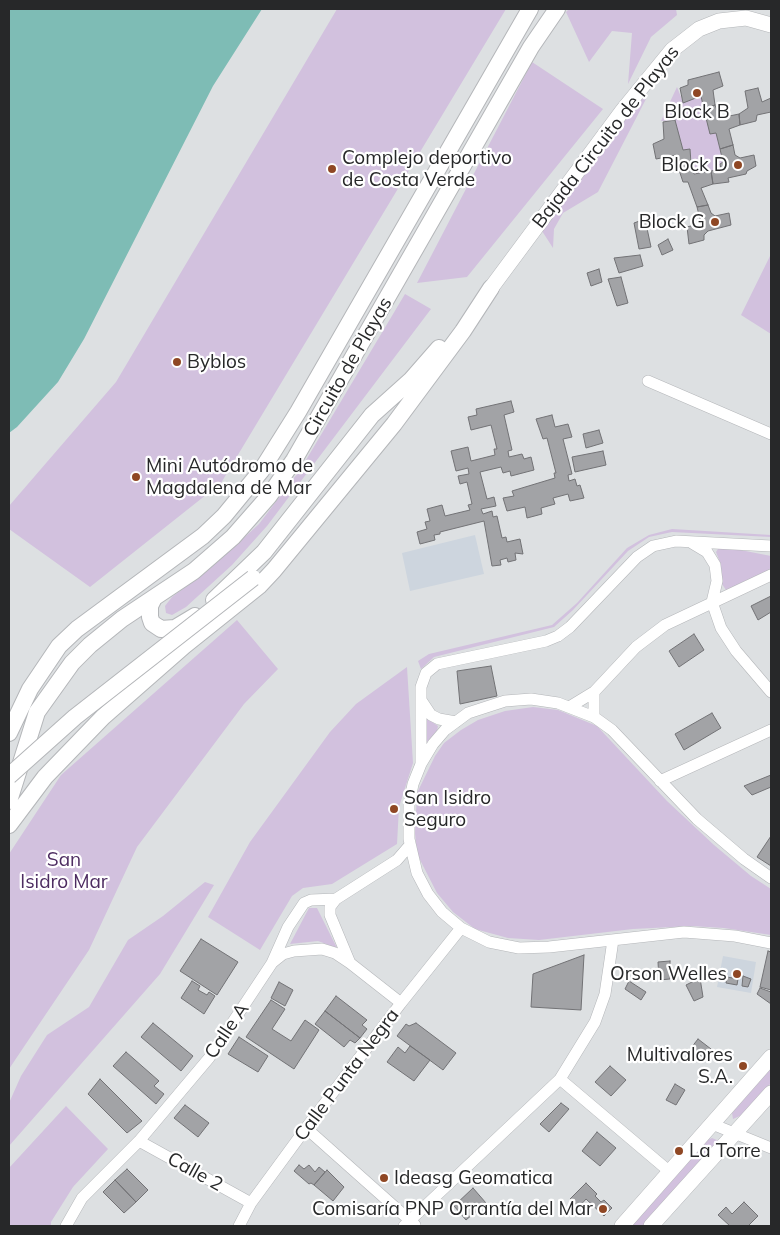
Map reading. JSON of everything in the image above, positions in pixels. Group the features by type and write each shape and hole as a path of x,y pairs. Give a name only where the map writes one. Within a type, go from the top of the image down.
{"highway":[{"name":"Circuito de Playas","path":"9,733 30,688 59,646 77,630 203,536 230,509 261,471 298,412 530,9"},
{"name":"Circuito de Playas","path":"9,801 29,732 37,712 51,690 90,645 122,619 194,570 233,537 269,496 294,460 531,47 556,9"},
{"path":"9,776 75,717 253,578 267,564 411,380 491,288"},
{"path":"9,825 45,777 103,717 141,682 259,586 274,570 394,424 463,331 491,288"},
{"path":"154,598 149,609 150,620 164,630 180,626 207,607 264,552 372,414 411,380"}],"main road":[{"name":"Bajada Circuito de Playas","path":"491,288 622,110 672,50 700,29 719,21 746,18 771,25"},
{"path":"622,1226 771,1057"},
{"path":"651,1226 771,1093"}],"street":[{"path":"648,381 771,434"},
{"path":"421,764 421,698 424,676 437,664 546,641 558,636 570,627 637,557 647,549 666,542 771,546"},
{"path":"688,542 704,549 713,561 717,580 712,602 716,618 726,637 771,692"},
{"path":"571,706 594,692 643,642 665,625 771,576"},
{"path":"594,692 594,717"},
{"path":"421,698 431,715 439,719 456,722"},
{"path":"771,878 744,859 697,819 619,737 594,717 571,706 543,700 505,701 480,708 456,722 433,744 421,764 413,784 409,805 410,845 417,873 428,894 442,912 462,928 489,942 519,948 684,932 735,936 771,943"},
{"path":"660,781 771,730"},
{"path":"350,963 330,915 330,907 336,899 397,860 410,845"},
{"path":"397,860 412,857"},
{"name":"Calle A","path":"66,1226 82,1198 139,1141 209,1058 272,963 288,927 304,903 311,900 336,899"},
{"name":"Calle Punta Negra","path":"239,1226 251,1203 306,1128 400,1003 462,928"},
{"path":"306,1128 410,1225 560,1078 595,1022 605,994 613,940"},
{"path":"272,963 283,954 294,951 322,949 335,953 400,1003"},
{"path":"560,1078 670,1172"},
{"path":"712,1124 771,1148"},
{"name":"Calle 2","path":"139,1141 251,1203"}],"shaded area":[{"path":"9,9 262,9 213,86 84,339 58,382 17,427 9,433"},
{"path":"475,535 484,574 410,591 402,553"},
{"name":"Orson Welles","path":"723,956 756,962 751,993 717,987"}],"green space":[{"path":"337,9 506,9 221,483 90,587 9,529 9,506 116,382"},
{"path":"569,9 676,9 677,15 651,37 628,84 632,33 612,31 589,62 566,12"},
{"path":"532,62 603,109 467,277 417,283"},
{"path":"677,87 683,102 701,96 710,133 716,133 723,162 720,164 721,169 694,174 690,150 683,150 675,120 661,121"},
{"path":"643,95 646,99 598,192 563,213 554,229 553,248 542,231"},
{"path":"771,254 771,334 741,315"},
{"path":"405,294 431,309 267,526 232,565 186,607 172,615 166,613 165,606 172,597 212,567 259,524 300,470"},
{"path":"672,529 771,535 771,537 672,532 649,537 628,551 573,610 554,627 434,657 421,669 418,661 429,654 552,625 577,603 627,548 649,535"},
{"path":"720,546 771,556 771,569 726,590 722,584 721,565 716,552"},
{"name":"San Isidro Mar","path":"237,620 278,669 244,704 137,847 89,950 9,1069 9,854 61,775"},
{"path":"407,667 413,763 399,807 397,844 332,884 303,888 292,896 260,950 208,917 250,842 330,732 356,704"},
{"path":"533,707 558,710 597,726 667,801 714,845 751,876 771,889 771,935 724,928 692,926 633,929 539,940 508,938 475,929 453,912 437,893 417,854 415,833 417,793 435,756 444,743 461,730 478,720 505,711"},
{"path":"425,717 438,726 437,731 426,743"},
{"path":"205,882 214,885 160,974 9,1146 9,1103 21,1076 47,1035 89,1007 128,940 163,916"},
{"path":"309,908 317,908 337,948 318,941 290,944"},
{"path":"771,1068 771,1083 742,1115 733,1119 732,1113"},
{"path":"66,1106 108,1149 73,1187 51,1222 51,1226 9,1226 9,1168"},
{"path":"712,1138 719,1141 644,1226 630,1226 705,1141"}],"building":[{"name":"Block B","path":"719,72 723,86 713,90 715,105 704,110 701,96 683,103 680,88 688,85 688,80"},
{"path":"758,88 762,102 771,98 771,112 757,115 756,121 740,125 739,114 748,108 745,91"},
{"path":"715,105 720,118 739,114 740,125 729,129 733,145 720,149 716,133 710,134 704,110"},
{"path":"675,120 683,150 690,149 691,163 677,164 676,155 656,159 653,144 664,139 663,122"},
{"name":"Block D","path":"733,145 735,155 740,158 754,155 756,166 747,171 746,174 728,178 729,182 713,184 711,171 721,169 720,164 723,162 720,149"},
{"path":"691,163 694,174 711,171 713,184 701,188 708,205 697,207 688,182 683,182 677,164"},
{"name":"Block G","path":"708,205 711,213 715,216 729,213 731,225 708,231 704,235 704,240 689,244 687,227 698,224 700,219 697,207"},
{"path":"645,219 651,247 639,249 634,223"},
{"path":"668,239 673,250 662,255 658,245"},
{"path":"640,255 643,266 619,273 614,258"},
{"path":"599,269 602,282 591,286 587,273"},
{"path":"621,277 628,303 617,306 608,279"},
{"path":"511,401 514,412 504,415 512,450 508,451 509,457 522,454 524,459 531,457 534,470 511,476 510,471 503,473 501,467 480,472 487,499 494,497 496,506 481,509 483,514 492,511 493,517 497,516 502,538 506,537 507,542 520,539 523,554 515,553 516,560 508,562 507,558 500,560 501,565 492,566 484,521 440,532 440,534 434,535 435,540 420,544 417,532 427,529 425,522 430,521 427,509 442,505 445,516 470,510 468,505 472,504 467,482 460,484 458,476 469,474 468,468 456,471 451,451 468,447 471,461 495,455 494,449 497,449 491,425 471,430 468,417 477,415 476,409"},
{"path":"552,415 555,427 568,424 572,437 563,439 572,474 568,475 569,481 575,479 577,486 580,485 584,498 570,501 568,494 553,498 555,504 541,508 542,514 527,518 525,507 507,511 503,498 514,496 512,491 555,478 554,473 556,473 547,438 543,439 536,419"},
{"path":"599,430 603,443 586,448 583,434"},
{"path":"603,451 606,465 575,472 572,457"},
{"path":"771,596 771,612 758,620 751,606"},
{"path":"694,634 704,650 679,667 669,651"},
{"path":"491,666 497,696 460,704 457,671"},
{"path":"712,713 721,728 684,750 675,734"},
{"path":"771,775 771,787 752,795 744,786"},
{"path":"771,836 771,866 757,857"},
{"path":"201,939 238,962 217,995 180,971"},
{"path":"768,951 771,952 771,990 760,987"},
{"path":"584,955 581,1010 531,1007 533,974"},
{"path":"670,961 670,979 659,980 658,962"},
{"path":"743,976 751,979 748,987 742,986"},
{"path":"727,977 738,979 737,985 726,983"},
{"path":"700,978 703,997 694,1001 686,985"},
{"path":"192,981 200,986 198,990 207,995 209,992 215,996 204,1014 181,998"},
{"path":"629,981 646,992 641,1000 625,989"},
{"path":"279,982 293,990 285,1006 271,998"},
{"path":"760,988 771,992 771,1004 757,994"},
{"path":"336,996 367,1020 362,1025 367,1029 360,1038 325,1011"},
{"path":"271,1000 285,1009 272,1029 291,1041 305,1020 319,1030 294,1069 246,1037"},
{"path":"325,1011 360,1038 355,1043 350,1040 344,1047 315,1024"},
{"path":"153,1023 193,1056 181,1071 141,1037"},
{"path":"416,1023 456,1053 443,1070 397,1036 406,1024 409,1026"},
{"path":"239,1037 268,1056 258,1072 228,1054"},
{"path":"698,1039 711,1049 704,1058 691,1048"},
{"path":"410,1046 430,1060 414,1081 387,1062 398,1047 405,1053"},
{"path":"126,1052 159,1081 154,1086 164,1094 156,1104 113,1066"},
{"path":"610,1066 626,1080 611,1096 595,1082"},
{"path":"100,1079 142,1121 127,1133 88,1094"},
{"path":"675,1084 685,1090 676,1105 666,1100"},
{"path":"561,1103 569,1109 549,1132 540,1124"},
{"path":"185,1105 209,1123 198,1137 174,1118"},
{"path":"597,1132 616,1148 600,1166 582,1151"},
{"path":"299,1165 304,1169 309,1165 315,1172 319,1167 325,1172 314,1185 309,1184 294,1171"},
{"path":"127,1169 148,1190 136,1202 115,1180"},
{"path":"327,1170 344,1187 333,1201 314,1185"},
{"path":"115,1180 136,1202 124,1213 103,1192"},
{"path":"586,1183 597,1194 595,1196 601,1202 604,1200 612,1208 604,1216 586,1199 579,1207 570,1199"},
{"path":"473,1188 486,1203 466,1220 454,1206"},
{"path":"744,1202 758,1216 748,1226 730,1226 718,1215 726,1207 732,1214"}],"place":[{"name":"Block B","path":"697,93"},
{"name":"Block D","path":"738,165"},
{"name":"Complejo deportivo de Costa Verde","path":"332,169"},
{"name":"Block G","path":"715,222"},
{"name":"Byblos","path":"177,362"},
{"name":"Mini Autódromo de Magdalena de Mar","path":"136,477"},
{"name":"San Isidro Seguro","path":"394,809"},
{"name":"Orson Welles","path":"737,974"},
{"name":"Multivalores S.A.","path":"743,1066"},
{"name":"La Torre","path":"679,1151"},
{"name":"Ideasg Geomatica","path":"384,1178"},
{"name":"Comisaría PNP Orrantía del Mar","path":"603,1209"}]}
